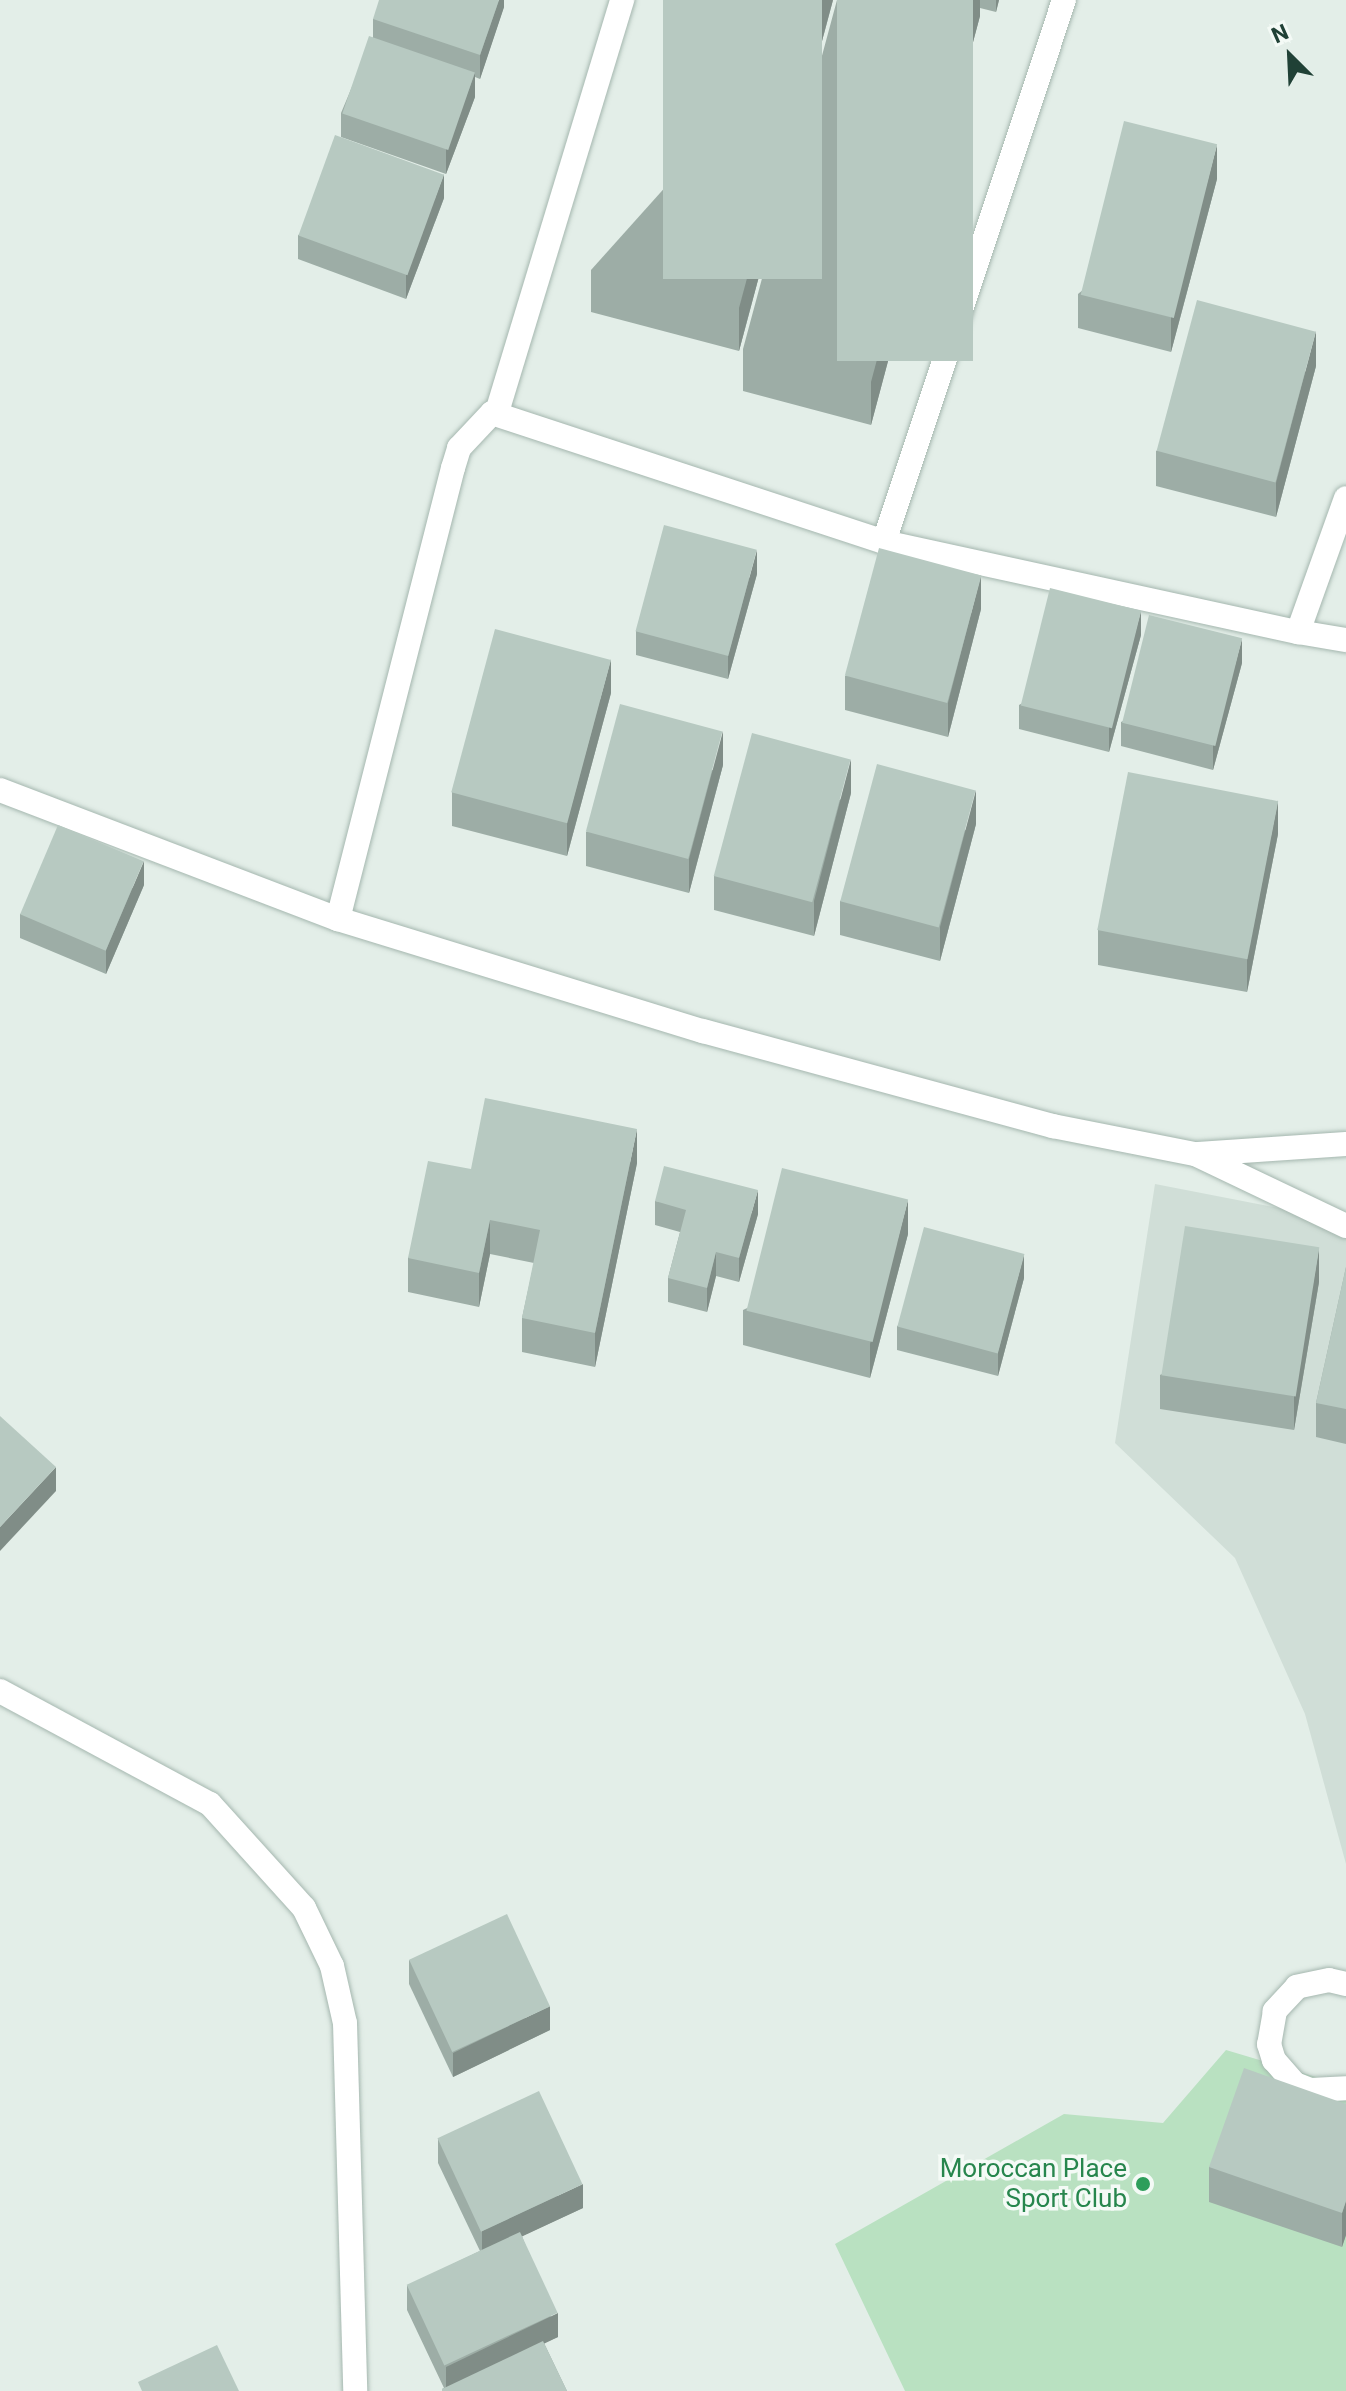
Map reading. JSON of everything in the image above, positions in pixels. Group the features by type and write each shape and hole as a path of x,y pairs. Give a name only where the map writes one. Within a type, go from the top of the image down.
{"street":[{"path":"338,919 459,448 476,426 497,412 622,0"},
{"path":"884,542 1064,0"},
{"path":"497,412 884,542 1346,640"},
{"path":"1298,632 1346,498"},
{"path":"0,790 338,919 718,1035 1053,1126 1195,1154 1346,1226"},
{"path":"1195,1154 1346,1144"},
{"path":"0,1691 210,1804 304,1908 332,1966 345,2023 355,2391"},
{"path":"1346,1984 1329,1980 1297,1987 1275,2011 1269,2044 1274,2060 1295,2084 1311,2090 1346,2088"}],"shaded area":[{"path":"1155,1184 1346,1221 1346,1864 1305,1714 1235,1558 1115,1443"}],"green space":[{"name":"Moroccan Place Sport Club","path":"1226,2050 1346,2086 1346,2391 905,2391 835,2244 1064,2114 1163,2123"}],"building":[{"path":"379,0 499,0 480,55 373,19"},
{"path":"663,0 822,0 822,279 663,279"},
{"path":"837,0 973,0 973,361 837,361"},
{"path":"369,36 475,72 448,150 342,114"},
{"path":"1124,121 1217,144 1174,318 1081,295"},
{"path":"335,135 444,175 407,275 298,236"},
{"path":"1197,300 1316,332 1275,483 1157,451"},
{"path":"664,525 757,550 728,656 636,631"},
{"path":"879,548 981,575 947,703 845,676"},
{"path":"1050,588 1141,611 1112,728 1021,705"},
{"path":"1149,615 1242,638 1215,746 1122,723"},
{"path":"495,629 611,660 567,823 451,792"},
{"path":"620,704 722,731 688,859 586,832"},
{"path":"752,733 851,759 812,902 714,876"},
{"path":"877,764 976,790 939,928 840,901"},
{"path":"1128,772 1278,801 1247,959 1097,930"},
{"path":"58,825 144,861 106,951 20,914"},
{"path":"485,1098 637,1129 595,1333 522,1318 540,1230 490,1220 479,1273 408,1258 428,1161 471,1169"},
{"path":"664,1166 758,1190 739,1258 716,1252 707,1288 668,1278 686,1210 655,1201"},
{"path":"782,1168 908,1199 873,1342 746,1311"},
{"path":"1185,1226 1319,1247 1296,1396 1161,1375"},
{"path":"924,1227 1024,1254 998,1353 897,1326"},
{"path":"1346,1267 1346,1409 1316,1403"},
{"path":"0,1416 56,1467 0,1527"},
{"path":"507,1914 550,2006 452,2052 409,1960"},
{"path":"1244,2068 1346,2104 1346,2201 1342,2213 1209,2167"},
{"path":"539,2091 583,2184 481,2232 437,2138"},
{"path":"520,2232 558,2313 444,2365 407,2285"},
{"path":"543,2341 567,2391 442,2391 442,2389"},
{"path":"217,2345 239,2391 142,2391 138,2382"}],"place":[{"name":"Moroccan Place Sport Club","path":"1143,2184"}]}
